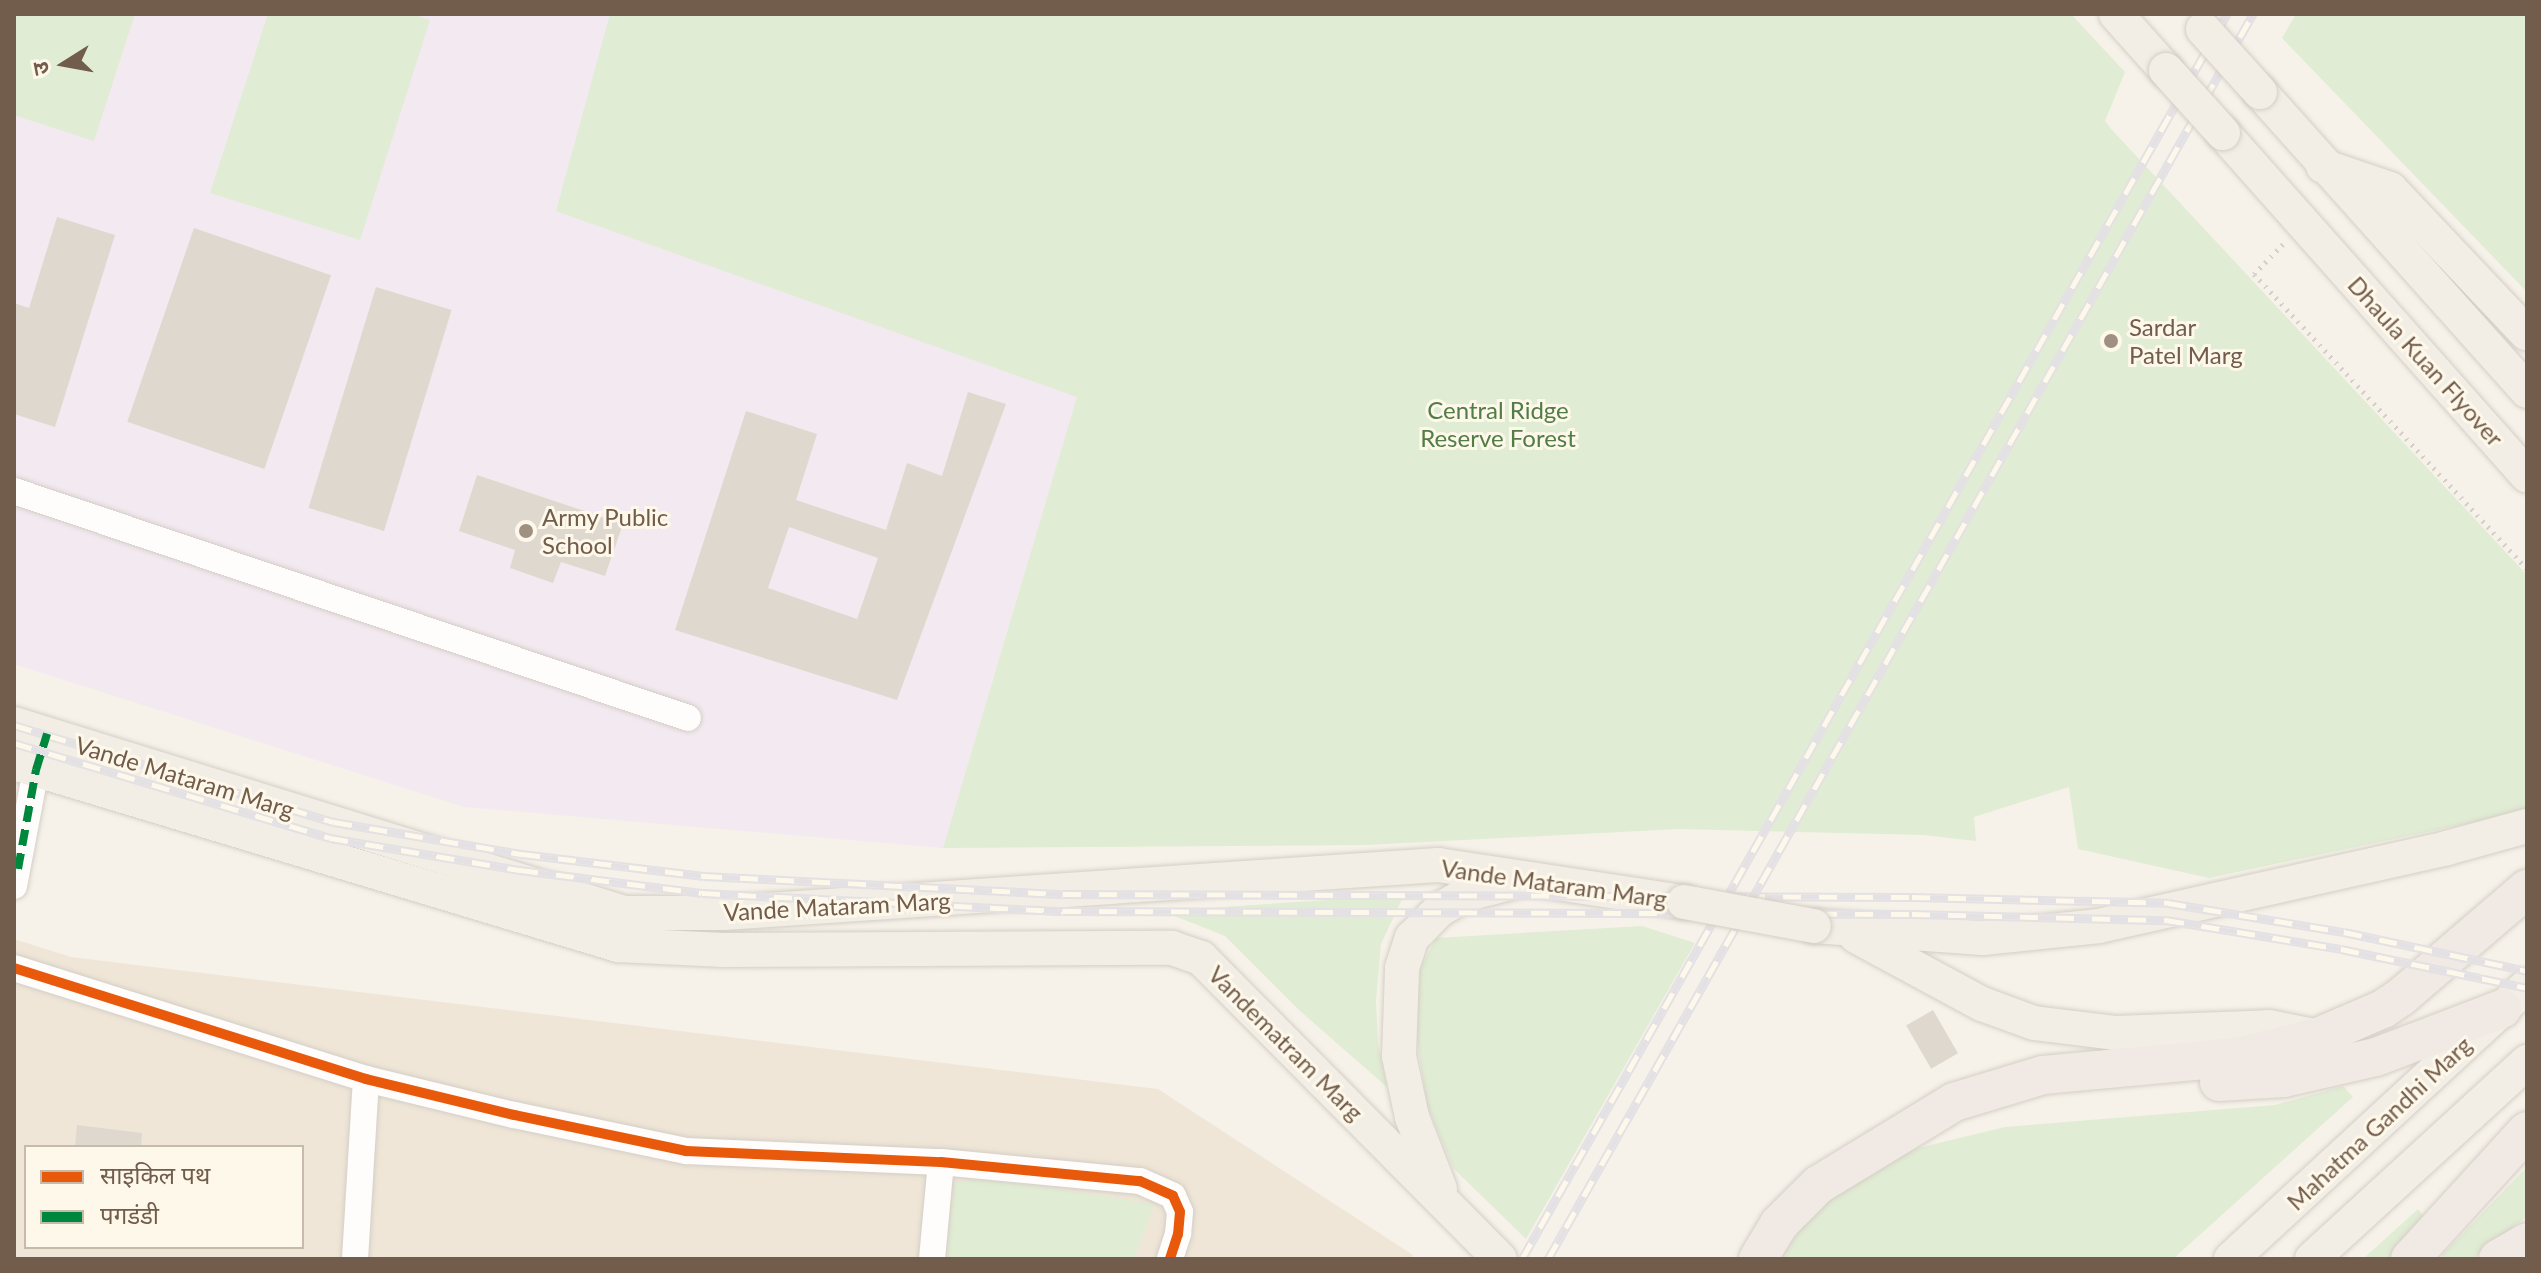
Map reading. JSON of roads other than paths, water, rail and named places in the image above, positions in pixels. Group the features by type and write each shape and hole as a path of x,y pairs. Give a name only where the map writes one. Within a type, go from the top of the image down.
{"highway":[{"path":"1758,1259 1779,1224 1818,1185 1954,1102 2043,1075 2237,1057 2318,1037 2383,1009 2402,996 2527,889"},
{"path":"1898,1138 2014,1105 2145,1088 2284,1078 2376,1057 2515,998"},
{"path":"2410,1259 2527,1131"},
{"path":"2498,1259 2527,1242"}],"main road":[{"name":"Dhaula Kuan Flyover","path":"2116,14 2527,475"},
{"path":"2197,22 2519,382"},
{"path":"2323,166 2390,189 2527,334"},
{"name":"Vande Mataram Marg","path":"14,724 624,913 724,913 1438,865 1684,902 1830,928"},
{"name":"Vande Mataram Marg","path":"25,767 618,945 724,950 996,949"},
{"path":"1830,928 1983,938 2099,926 2447,848 2527,826"},
{"path":"1449,1207 1419,1140 1402,1076 1398,1012 1402,968 1412,938 1439,910 1467,894 1532,879"},
{"path":"1830,928 1982,1004 2034,1023 2088,1032 2269,1027 2318,1037"},
{"name":"Vandematram Marg","path":"996,949 1172,948 1201,958 1500,1259"},
{"name":"Mahatma Gandhi Marg","path":"2231,1259 2515,998"},
{"path":"2312,1259 2527,1062"}],"street":[{"path":"14,491 688,718"},
{"path":"14,886 25,767 47,734"},
{"path":"14,968 366,1079 514,1115 686,1151 941,1162 1140,1181 1173,1196 1180,1212 1178,1234 1170,1259"},
{"path":"355,1259 366,1079"},
{"path":"932,1259 941,1162"}],"railway":[{"path":"1522,1259 2227,14"},
{"path":"1548,1259 2253,14"},
{"path":"14,725 334,822 522,854 704,876 1063,894 1912,897 2168,903 2344,932 2527,971"},
{"path":"14,743 330,838 520,870 702,893 1063,911 1912,914 2166,920 2341,949 2527,988"}],"place":[{"name":"Sardar Patel Marg","path":"2111,341"},
{"name":"Army Public School","path":"526,531"}],"park label":[{"name":"Central Ridge Reserve Forest","path":"1498,424"}]}
